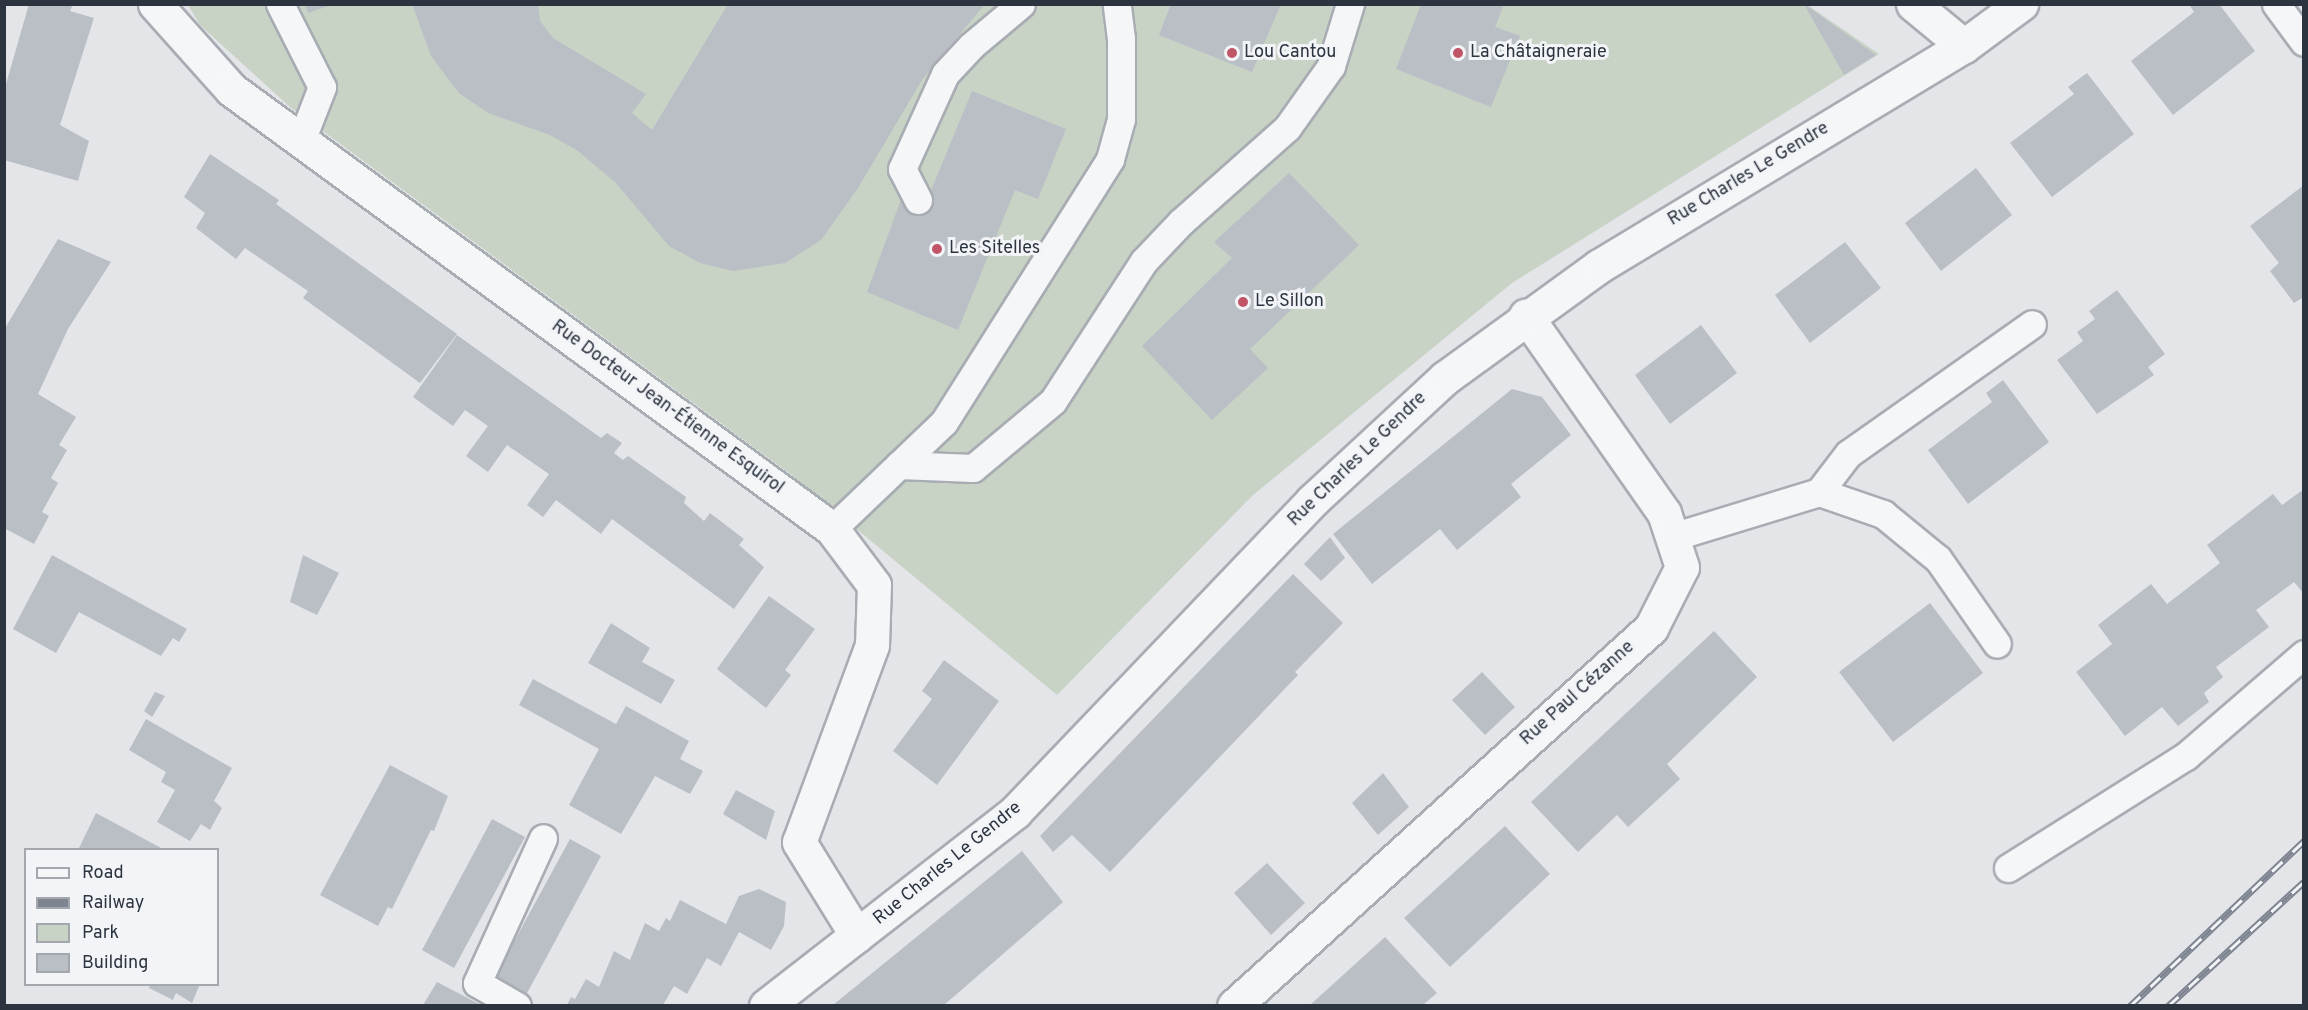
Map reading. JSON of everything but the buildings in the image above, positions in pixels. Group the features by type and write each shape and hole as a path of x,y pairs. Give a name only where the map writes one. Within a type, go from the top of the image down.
{"street":[{"name":"Rue Docteur Jean-Étienne Esquirol","path":"155,4 232,90 832,529 874,585 872,645 799,842 858,936"},
{"path":"1913,4 1964,46"},
{"name":"Rue Charles Le Gendre","path":"765,1005 858,936 1015,812 1312,501 1446,378 1526,316 1599,266 1964,46 2021,4"},
{"name":"Rue Paul Cézanne","path":"1234,1005 1651,628 1682,567 1664,513 1526,316"}],"lane":[{"path":"280,4 322,87 301,141"},
{"path":"918,200 903,169 945,74 971,46 1021,4"},
{"path":"832,529 944,422 1110,159 1121,119 1121,39 1117,4"},
{"path":"898,465 973,468 1053,401 1144,261 1180,222 1287,128 1331,66 1350,4"},
{"path":"2276,4 2304,42"},
{"path":"1672,537 1819,492 1848,454 2032,324"},
{"path":"1819,492 1883,514 1938,559 1998,644"},
{"path":"2008,868 2186,756 2304,654"},
{"path":"517,1005 477,983 543,838"}],"green space":[{"path":"1806,4 1879,54 1512,283 1252,496 1057,695 789,473 290,107 200,25 188,5"}],"railway":[{"path":"2130,1006 2304,841"},
{"path":"2168,1006 2304,882"}],"place":[{"name":"Lou Cantou","path":"1232,53"},
{"name":"La Châtaigneraie","path":"1458,53"},
{"name":"Les Sitelles","path":"937,249"},
{"name":"Le Sillon","path":"1243,302"}]}
